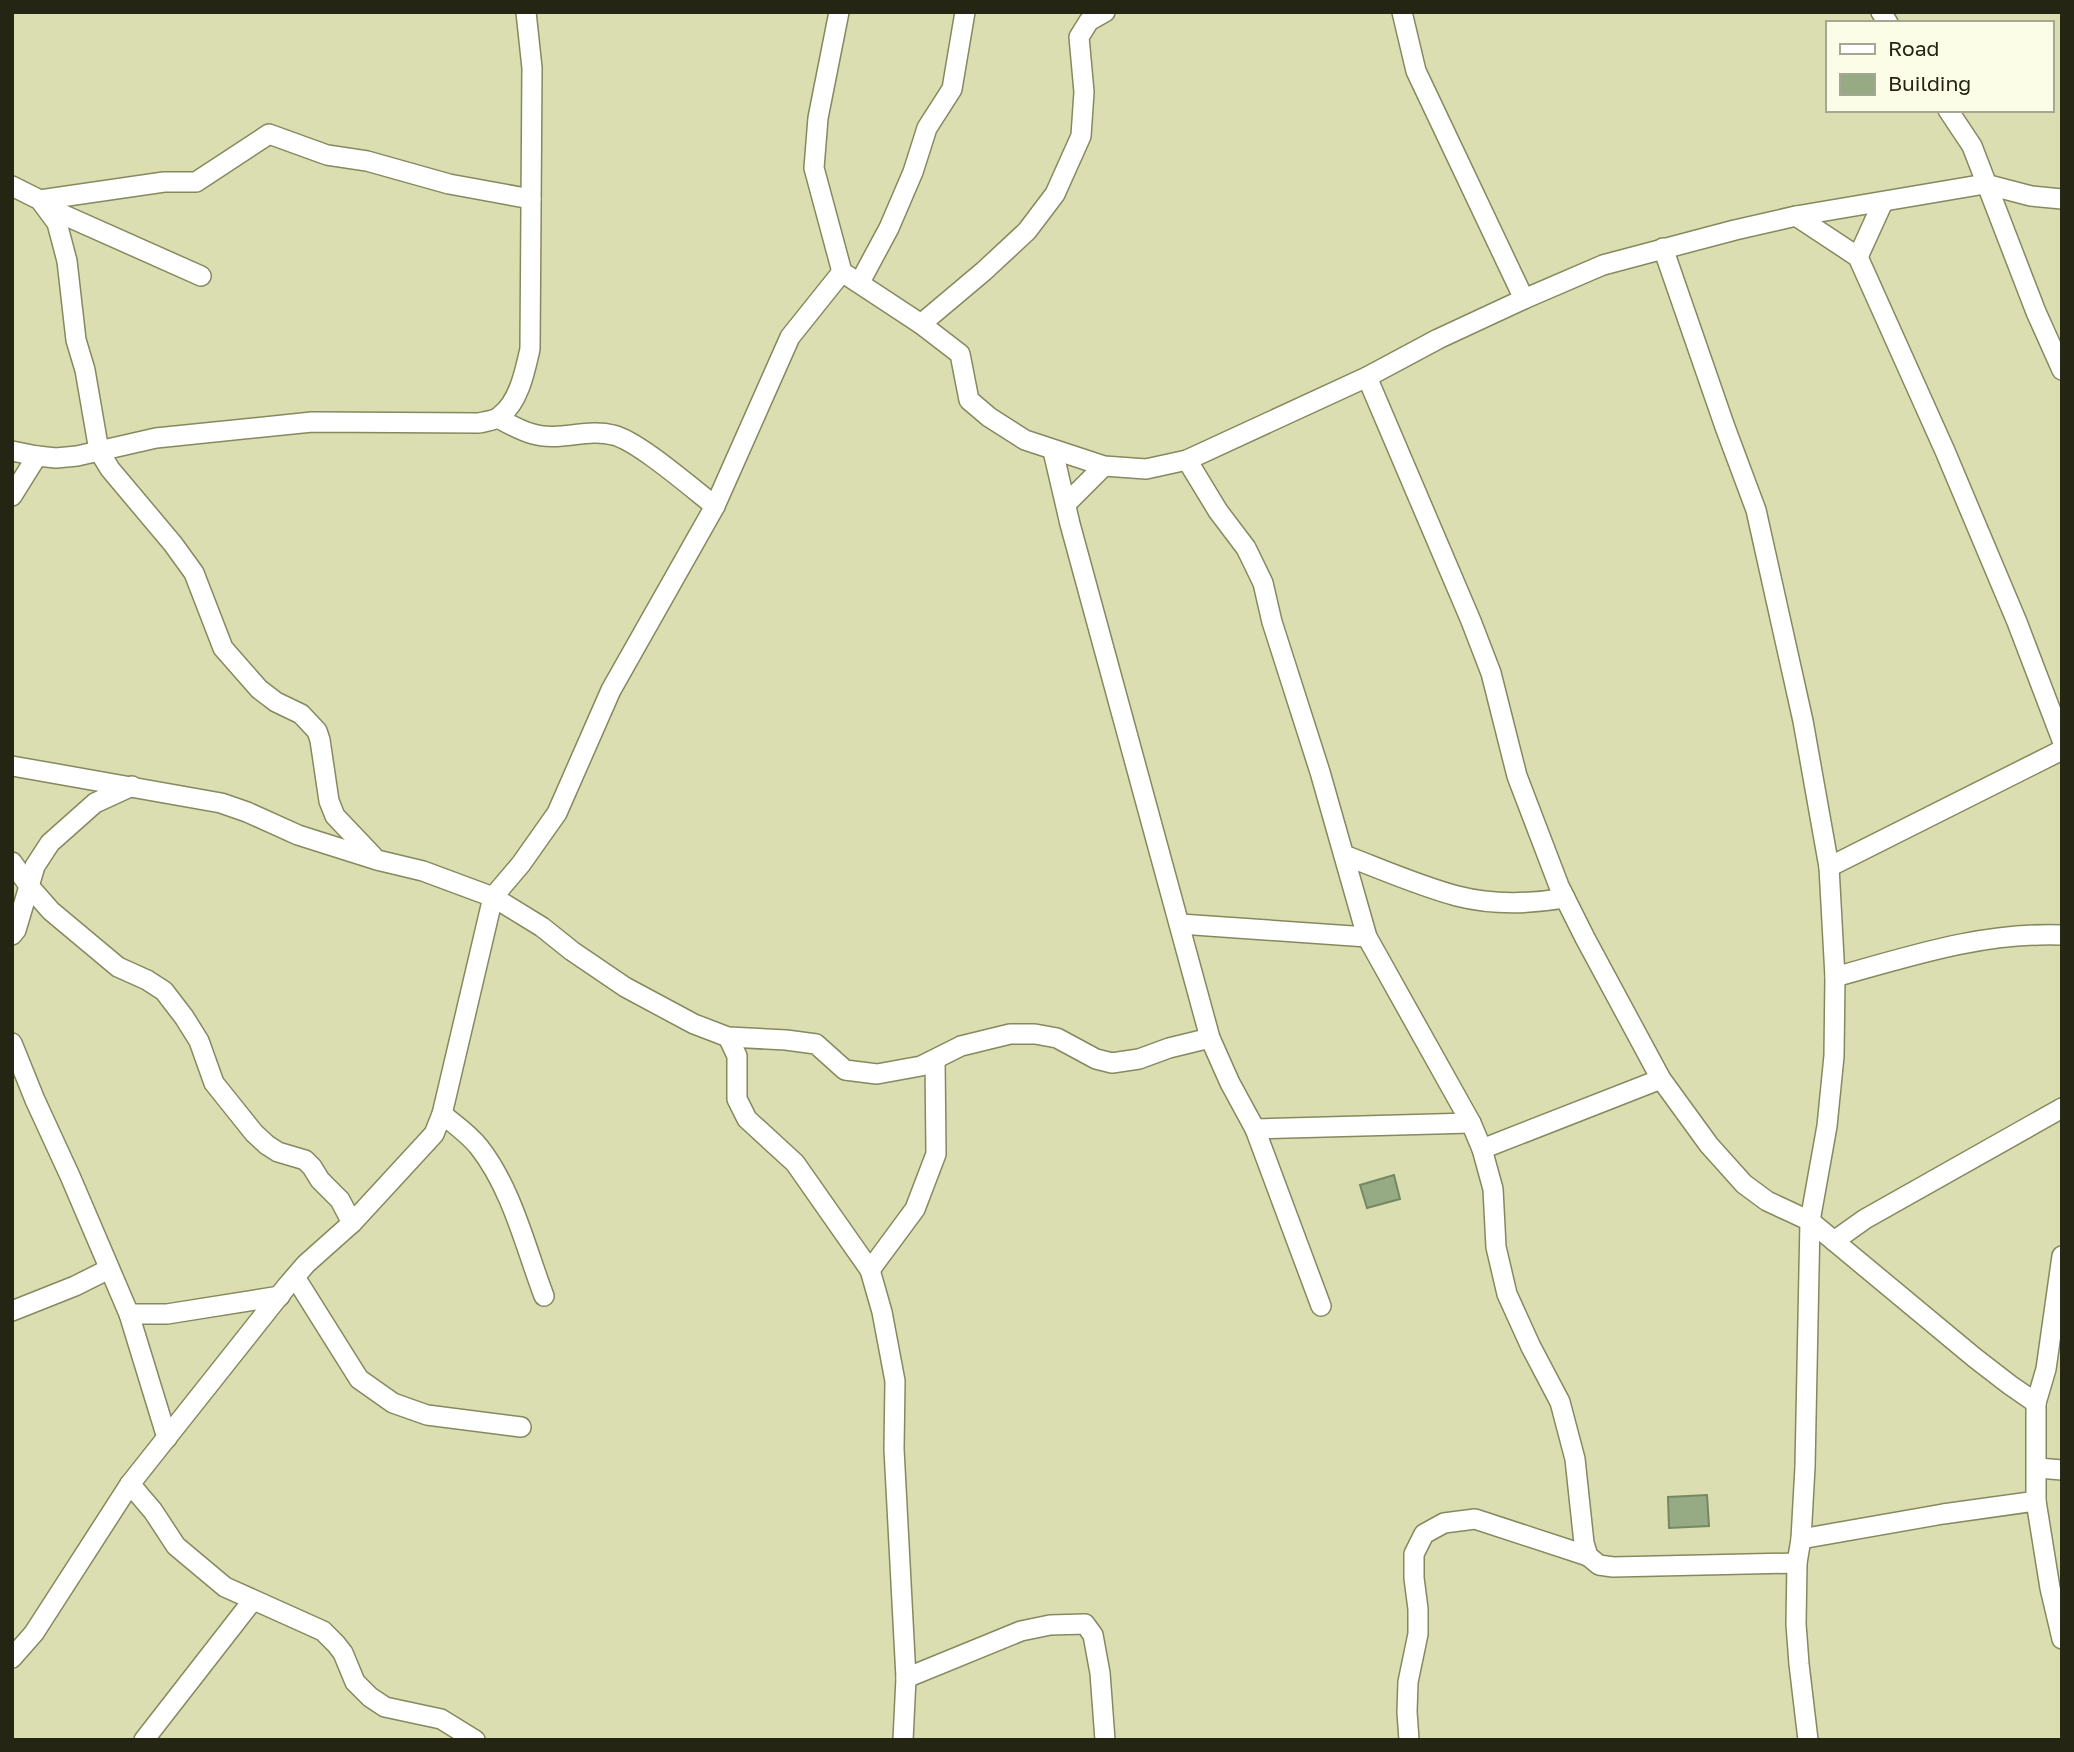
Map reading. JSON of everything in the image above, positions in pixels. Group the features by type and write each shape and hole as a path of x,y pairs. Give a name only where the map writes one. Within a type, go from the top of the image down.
{"street":[{"path":"12,451 56,458 156,438 312,422 479,423 498,418 523,382 530,349 532,68 526,12"},
{"path":"839,12 818,118 814,169 842,272 921,324 960,355 967,395 974,405 1025,440 1104,466 1146,469 1187,460 1367,377 1438,339 1524,299 1603,265 1663,248 1796,216 1985,184 2031,196 2062,199"},
{"path":"860,282 889,228 913,173 927,128 952,89 965,12"},
{"path":"921,324 1027,232 1055,194 1081,136 1084,92 1079,37 1089,21 1105,12"},
{"path":"1402,12 1416,71 1524,299"},
{"path":"1949,112 1972,146 2036,312 2062,370"},
{"path":"42,204 163,182 196,182 270,134 327,155 367,161 449,184 531,199"},
{"path":"12,186 42,204 201,276"},
{"path":"1858,257 1883,202"},
{"path":"42,204 57,223 63,242 76,340 85,370 99,450 110,469 194,573 223,648 259,690 301,715 317,731 329,801 335,816 377,859"},
{"path":"1796,216 1858,257 2017,622 2062,740"},
{"path":"1663,248 1756,510 1803,722 1829,867 1835,977 1834,1056 1828,1115 1810,1222 1805,1467 1797,1563 1796,1624 1808,1740"},
{"path":"12,1658 34,1633 130,1485 295,1277 352,1223 434,1133 442,1114 493,897 521,864 556,813 611,690 715,506 790,337 842,272"},
{"path":"1367,377 1491,673 1517,776 1565,898 1661,1079 1709,1145 1744,1184 1767,1201 1810,1222 1984,1365 2036,1403"},
{"path":"498,418 534,435 615,435 639,448 715,506"},
{"path":"1053,451 1210,1038 1255,1129 1321,1306"},
{"path":"12,496 37,456"},
{"path":"1187,460 1218,511 1246,548 1262,583 1367,937 1471,1123 1482,1149 1493,1189 1496,1247 1507,1294 1560,1402 1574,1459 1584,1543 1588,1556"},
{"path":"1066,504 1104,466"},
{"path":"1829,867 2062,750"},
{"path":"12,766 222,803 298,835 423,871 493,897 542,927 625,987 694,1024 728,1037 816,1044 845,1070 877,1074 921,1066 961,1046 1010,1034 1035,1034 1057,1038 1096,1059 1112,1063 1139,1059 1210,1038"},
{"path":"12,935 16,930 35,866 50,843 95,803 132,786"},
{"path":"1344,855 1459,897 1536,903 1565,898"},
{"path":"12,862 51,911 118,967 163,991 199,1041 214,1083 254,1133 278,1152 305,1160 340,1200 352,1223"},
{"path":"1180,924 1367,937"},
{"path":"1835,977 1977,940 2013,935 2062,935"},
{"path":"728,1037 737,1056 737,1099 747,1119 795,1163 870,1270 882,1312 895,1381 894,1449 906,1678 902,1740"},
{"path":"12,1043 34,1100 129,1314 167,1438"},
{"path":"870,1270 915,1209 936,1154 935,1059"},
{"path":"1482,1149 1661,1079"},
{"path":"1834,1241 1865,1219 2062,1108"},
{"path":"442,1114 477,1145 495,1172 508,1198 544,1296"},
{"path":"1255,1129 1471,1123"},
{"path":"2062,1256 2046,1369 2036,1403 2036,1501 2050,1588 2062,1639"},
{"path":"12,1311 109,1269"},
{"path":"295,1277 359,1379 393,1403 427,1415 521,1427"},
{"path":"129,1314 167,1314 280,1296"},
{"path":"2038,1468 2062,1470"},
{"path":"130,1485 153,1510 176,1546 225,1587 323,1631 343,1653 355,1682 370,1697 385,1707 441,1719 475,1740"},
{"path":"1801,1539 2036,1501"},
{"path":"1409,1740 1408,1682 1418,1634 1414,1554 1424,1534 1444,1523 1475,1519 1588,1556 1599,1565 1613,1567 1797,1563"},
{"path":"144,1740 253,1600"},
{"path":"906,1678 1021,1631 1050,1625 1085,1624 1093,1635 1096,1647 1105,1740"}],"building":[{"path":"1394,1175 1400,1199 1367,1208 1360,1185"},
{"path":"1707,1495 1709,1526 1669,1528 1668,1497"}]}
